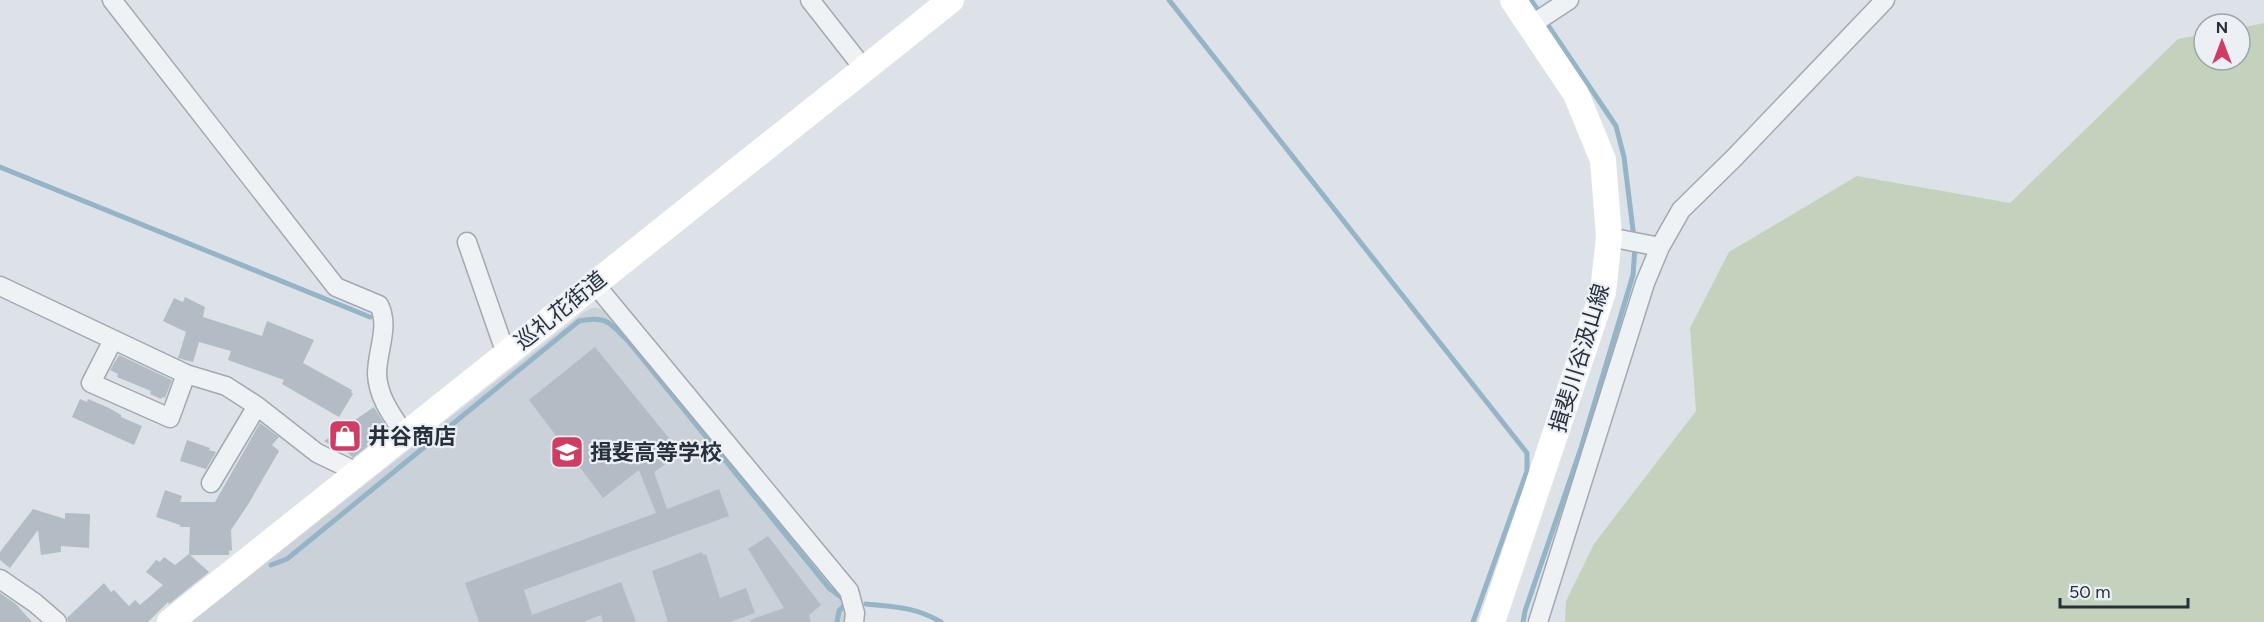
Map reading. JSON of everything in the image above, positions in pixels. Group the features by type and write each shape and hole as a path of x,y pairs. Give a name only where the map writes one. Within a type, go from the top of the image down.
{"street":[{"path":"112,0 336,287 380,305 385,316 377,374 383,402 406,436"},
{"path":"810,0 864,69"},
{"name":"巡礼花街道","path":"170,622 951,0"},
{"name":"揖斐川谷汲山線","path":"1492,622 1602,292 1609,237 1602,160 1576,94 1513,0"},
{"path":"1531,25 1569,0"},
{"path":"1538,622 1642,294 1660,247 1681,210 1885,0"},
{"path":"1609,237 1660,247"},
{"path":"467,242 506,354"},
{"path":"594,283 849,591 855,613 854,622"},
{"path":"0,286 186,374 226,386 257,406 317,453 359,472"},
{"path":"113,340 91,383 170,418 186,374"},
{"path":"211,483 257,406"},
{"path":"2,583 57,622"}],"shaded area":[{"name":"揖斐高等学校","path":"598,308 616,316 841,588 845,622 191,622 584,312"}],"green space":[{"path":"2264,23 2264,622 1565,622 1566,601 1594,544 1696,411 1690,328 1729,252 1857,176 2010,203 2178,39 2192,36 2192,72 2252,72 2252,26"}],"building":[{"path":"185,297 205,307 203,317 262,336 267,321 314,340 303,363 352,390 353,394 339,417 282,384 284,380 228,360 231,351 199,342 193,362 178,358 186,332 163,321 174,298 183,302"},
{"path":"595,347 681,453 654,472 667,509 719,489 729,516 524,590 532,615 621,582 636,622 603,622 601,615 583,622 479,622 465,583 656,513 639,470 603,498 529,400"},
{"path":"119,355 172,380 165,398 161,399 150,394 151,391 117,377 118,374 110,370"},
{"path":"80,399 87,402 88,399 109,408 121,417 142,426 134,445 72,417"},
{"path":"374,407 388,430 353,458 345,450 342,452 324,441"},
{"path":"260,423 279,437 272,445 279,451 231,530 232,551 229,550 229,555 190,555 209,572 169,604 168,602 148,622 68,622 67,618 104,583 111,592 114,590 129,606 135,600 140,605 163,585 146,572 156,560 160,562 164,557 175,565 189,554 190,527 180,527 180,525 156,517 165,490 182,496 180,502 215,502"},
{"path":"187,440 216,452 206,469 180,461"},
{"path":"33,509 65,519 65,513 90,514 89,548 61,546 61,552 41,555 38,530 10,568 0,560 0,552"},
{"path":"768,536 821,605 809,615 811,622 751,622 750,620 784,608 748,549"},
{"path":"702,552 703,555 706,554 720,598 746,588 755,613 730,622 668,622 652,571"},
{"path":"0,593 16,604 32,622 0,622"}],"waterway":[{"path":"1169,0 1527,453 1527,471 1473,622"},
{"path":"1531,0 1616,126 1624,157 1634,238"},
{"path":"0,167 370,317"},
{"path":"1523,622 1581,448 1633,275 1635,247"},
{"path":"271,565 287,559 579,321 596,319 612,325 629,342 829,588 846,601"},
{"path":"837,622 839,611 848,601"},
{"path":"866,604 914,611 941,622"}],"place":[{"name":"井谷商店","path":"345,436"},
{"name":"揖斐高等学校","path":"567,452"}]}
